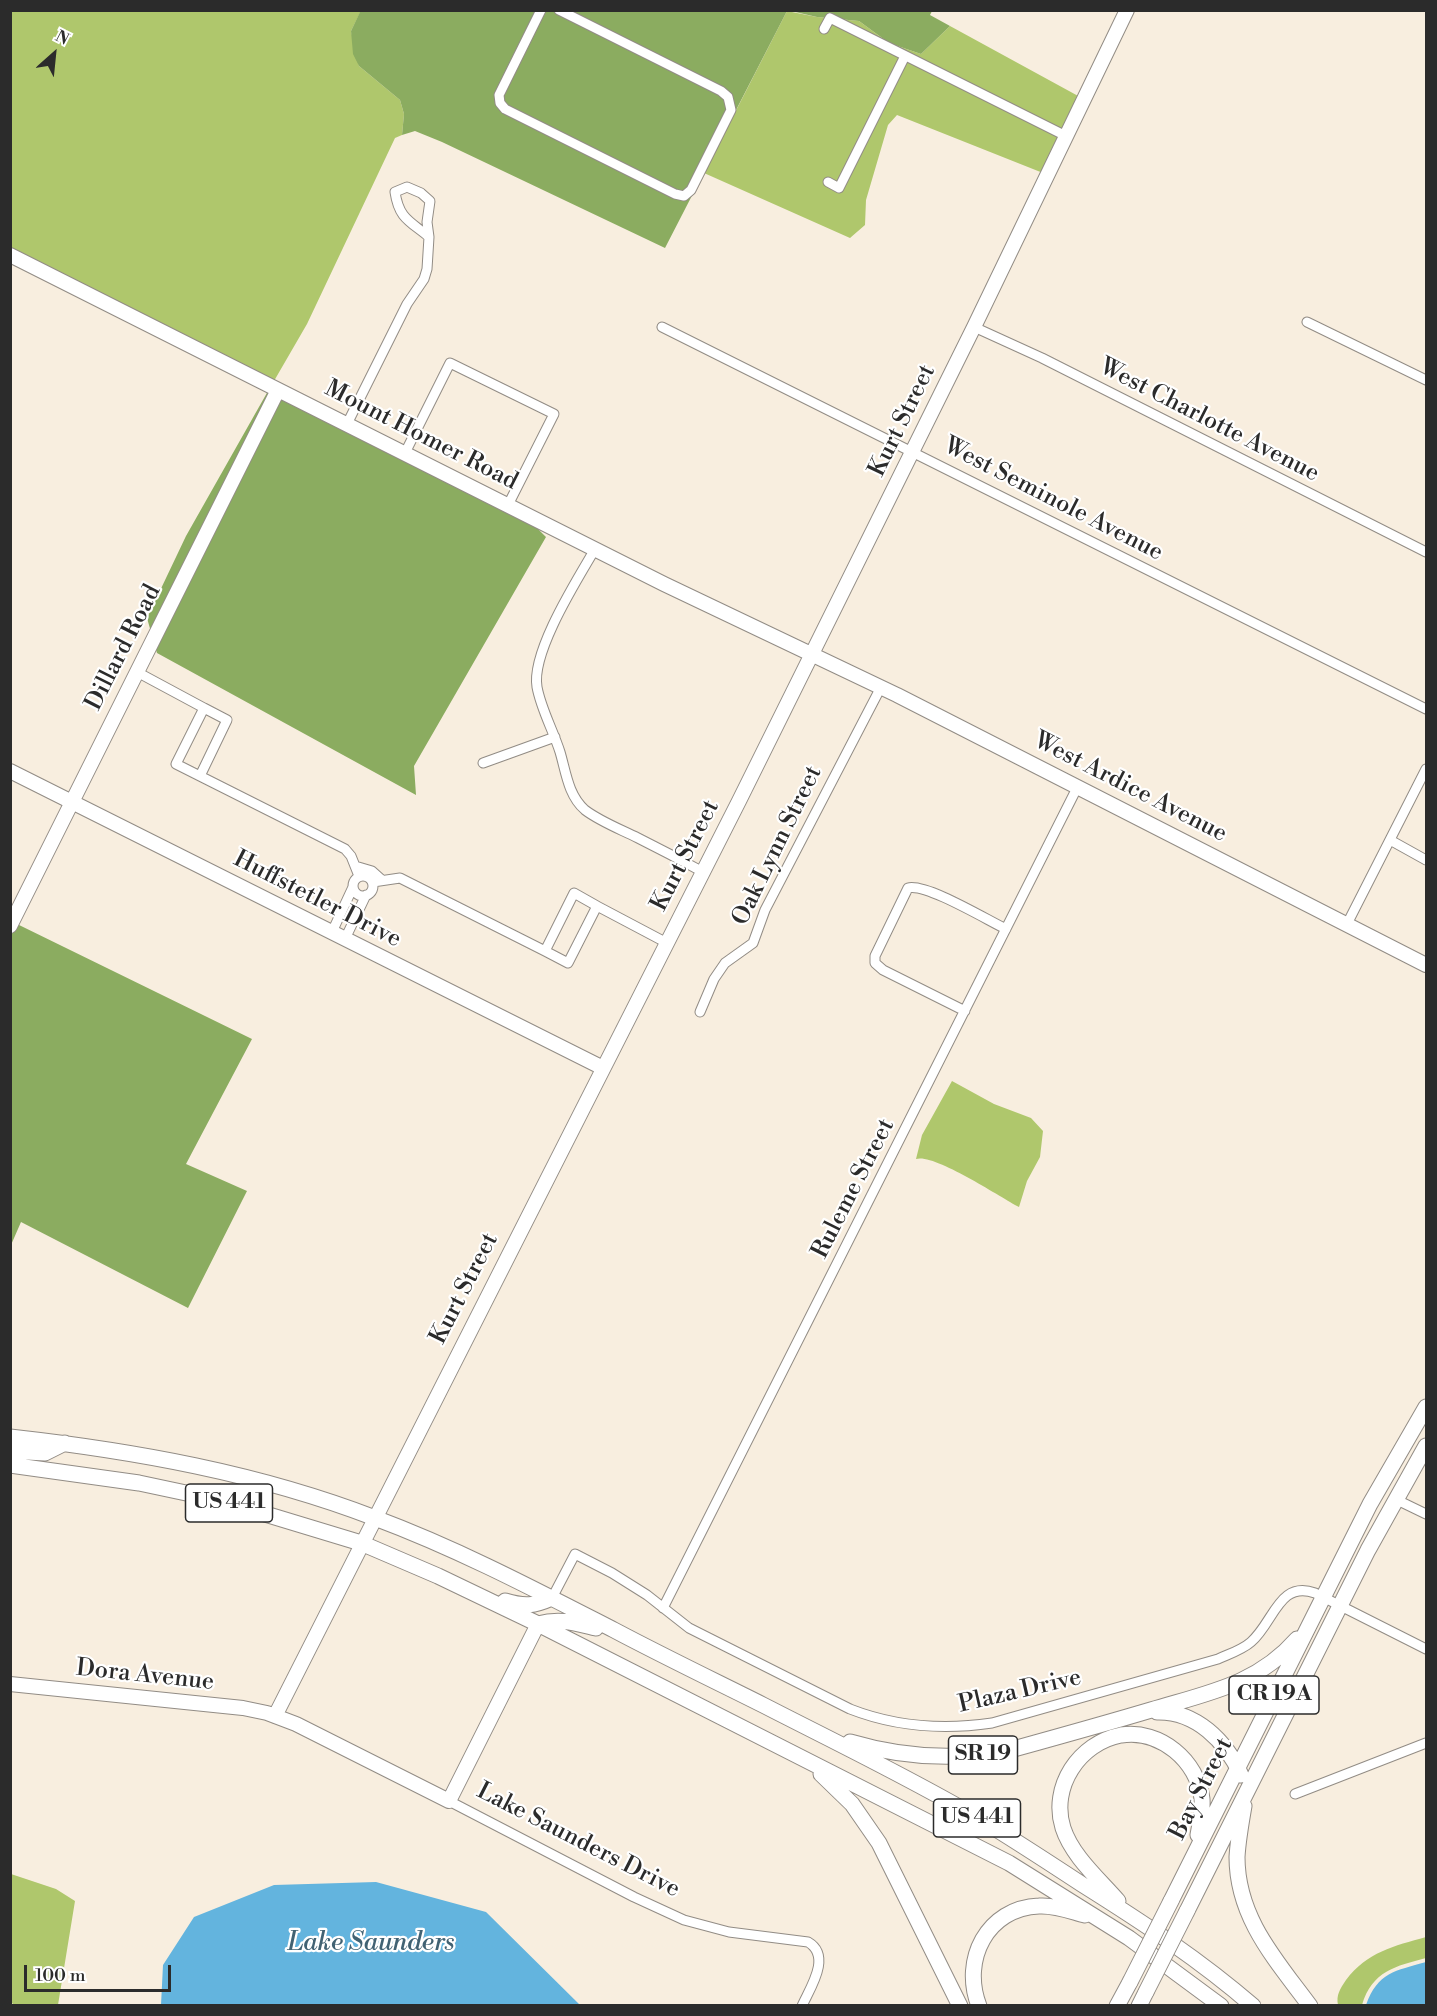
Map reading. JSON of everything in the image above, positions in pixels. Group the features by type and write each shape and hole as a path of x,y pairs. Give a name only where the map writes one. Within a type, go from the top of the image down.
{"main road":[{"name":"Bay Street","path":"1118,2004 1370,1504 1426,1407"},
{"name":"US 441","path":"10,1437 148,1456 223,1472 299,1492 374,1517 441,1545 552,1598 818,1733 978,1819 1130,1914 1194,1959 1253,2006"},
{"path":"10,1450 45,1453 65,1443"},
{"name":"Bay Street","path":"1142,1999 1340,1605 1395,1499 1426,1446"},
{"name":"US 441","path":"10,1465 139,1483 252,1509 361,1543 479,1594 1009,1863 1100,1919 1175,1970 1221,2006"},
{"path":"479,1594 518,1605 536,1605 552,1598"},
{"path":"538,1624 553,1620 566,1620 625,1636"},
{"name":"SR 19","path":"818,1733 898,1754 956,1758 982,1756 1010,1750 1227,1688 1244,1681 1274,1662 1310,1623"},
{"path":"1145,1712 1177,1714 1202,1726 1223,1745 1238,1767 1247,1789 1238,1858 1242,1895 1256,1931 1310,2006"},
{"path":"1130,1914 1082,1860 1068,1838 1061,1820 1061,1794 1064,1782 1086,1751 1113,1737 1134,1735 1161,1742 1180,1754 1194,1774 1202,1799 1195,1851"},
{"path":"805,1760 852,1804 879,1843 960,2006"},
{"path":"978,2006 972,1986 974,1960 985,1936 1000,1921 1018,1911 1038,1906 1057,1908 1100,1919"}],"street":[{"path":"541,10 500,94 500,103 505,110 675,194 684,196 691,190 731,110 728,97 721,91 559,10"},
{"name":"Kurt Street","path":"274,1716 703,872 974,327 1127,10"},
{"path":"824,29 830,18 1066,136"},
{"path":"828,182 839,188 905,56"},
{"path":"347,424 407,304 424,279 429,237 427,222 430,201 421,193 407,187 395,192 397,205 409,223 429,237"},
{"name":"Mount Homer Road","path":"10,255 664,584 812,653"},
{"path":"1307,322 1426,380"},
{"name":"West Seminole Avenue","path":"662,327 1426,709"},
{"name":"West Charlotte Avenue","path":"974,327 1042,358 1426,552"},
{"path":"405,453 450,363 554,414 508,505"},
{"name":"Dillard Road","path":"10,926 278,390"},
{"path":"595,549 556,621 537,669 537,688 571,791 585,809 602,820 703,872"},
{"name":"West Ardice Avenue","path":"812,653 1078,786 1426,965"},
{"path":"137,672 227,720 200,776"},
{"name":"Oak Lynn Street","path":"700,1012 714,979 725,963 753,943 765,910 880,687"},
{"path":"204,708 176,764 345,849 351,856 359,876"},
{"path":"483,763 555,737"},
{"path":"1347,924 1426,769"},
{"name":"Huffstetler Drive","path":"10,771 603,1068"},
{"name":"Ruleme Street","path":"663,1608 1078,786"},
{"path":"1390,840 1426,860"},
{"path":"355,866 372,871 377,881"},
{"path":"359,876 377,881 400,878 568,963 597,906"},
{"path":"332,932 354,881 359,876"},
{"path":"353,887 360,895 366,895 371,892 377,881"},
{"path":"965,1011 882,970 875,963 875,956 908,888 915,886 930,891 1006,929"},
{"path":"545,951 574,894 667,942"},
{"path":"345,939 366,895"},
{"path":"338,919 352,926"},
{"path":"1395,1499 1426,1514"},
{"name":"Plaza Drive","path":"552,1598 575,1554 647,1595 689,1628 850,1708 869,1716 909,1724 955,1728 1003,1720 1218,1659 1251,1642 1288,1594 1300,1590 1323,1597 1426,1649"},
{"path":"449,1801 538,1624"},
{"name":"Dora Avenue","path":"10,1684 243,1708 274,1716"},
{"name":"Lake Saunders Drive","path":"274,1716 296,1724 634,1897 684,1920 729,1932 808,1942 818,1950 819,1963 802,2006"},
{"path":"1295,1794 1426,1743"}],"green space":[{"path":"361,10 787,11 665,248 442,142 415,131 402,135 404,114 400,100 359,66 353,54 351,31"},
{"path":"10,11 361,11 351,31 359,66 400,100 404,114 402,135 395,138 307,324 274,381 11,249"},
{"path":"787,11 817,17 859,21 889,43 921,54 950,26 1080,97 1043,173 897,115 888,125 866,200 865,225 850,238 704,173"},
{"path":"791,11 932,11 930,15 950,26 921,54 889,43 859,21 817,17"},
{"path":"268,391 271,393 151,632 147,618 186,536"},
{"path":"280,397 533,524 546,537 414,766 416,795 157,653 155,647"},
{"path":"17,924 252,1039 186,1164 247,1191 188,1308 21,1222 11,1245 10,937"},
{"path":"952,1081 994,1104 1031,1118 1043,1131 1040,1157 1027,1181 1019,1207 951,1169 925,1159 916,1159 922,1135"},
{"path":"11,1874 56,1889 75,1901 58,2005 14,2005 11,2002"},
{"path":"1426,1937 1426,1958 1395,1967 1379,1977 1372,1984 1362,2005 1338,2005 1338,1995 1346,1980 1354,1970 1372,1956 1392,1947"}],"water":[{"name":"Lake Saunders","path":"376,1882 486,1912 580,2005 161,2005 163,1965 194,1917 274,1885"},
{"path":"1426,1962 1426,2005 1366,2005 1382,1979 1397,1971"}]}
